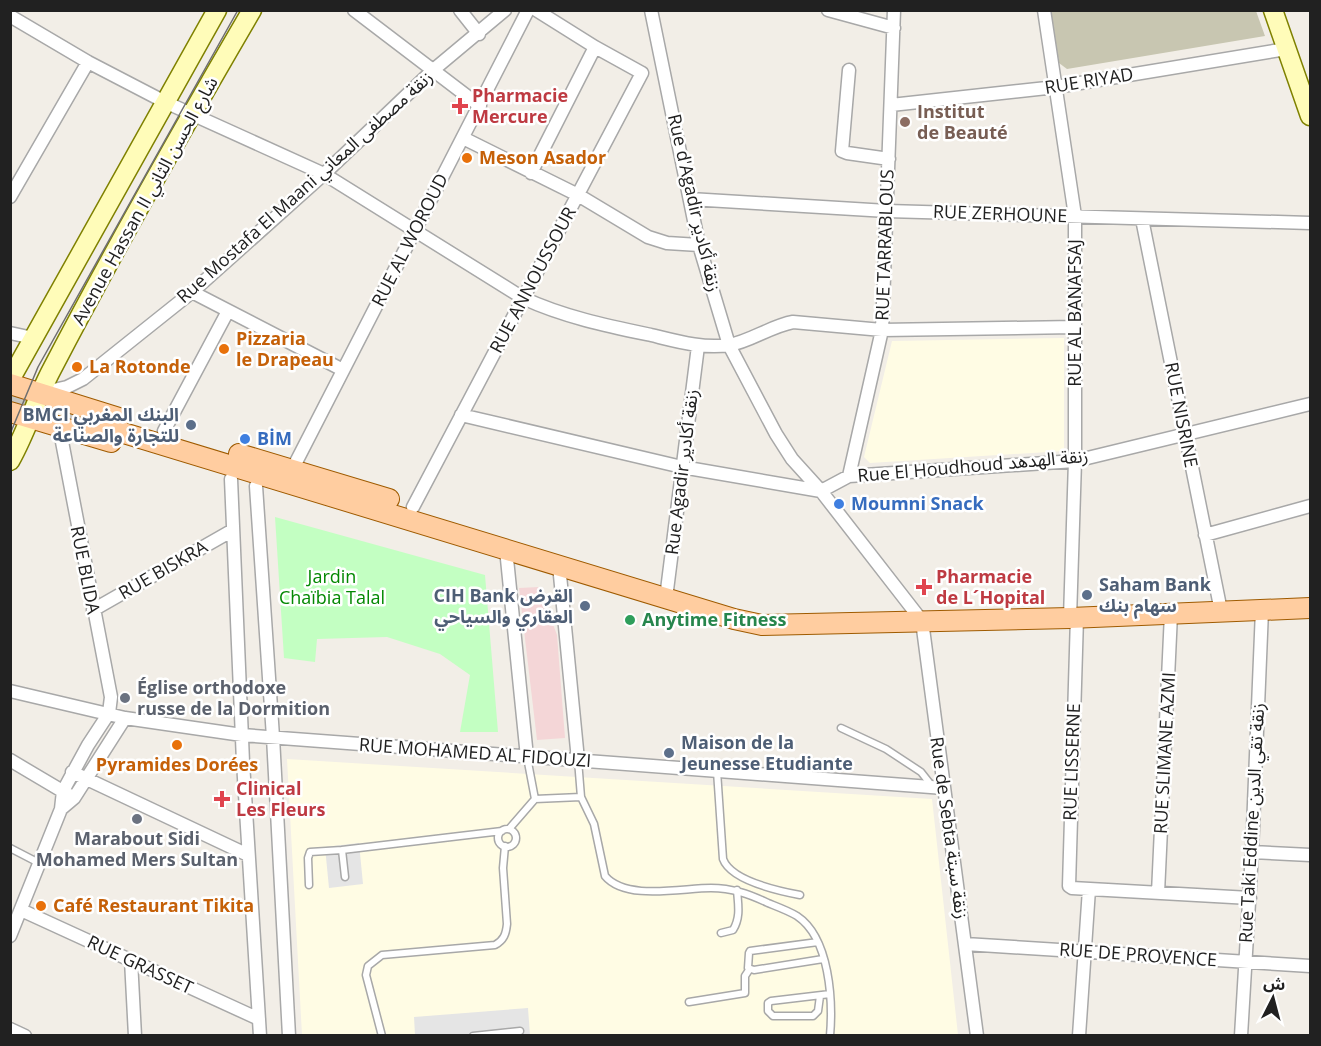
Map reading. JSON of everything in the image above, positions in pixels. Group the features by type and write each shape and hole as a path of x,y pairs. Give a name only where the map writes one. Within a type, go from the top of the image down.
{"main road":[{"name":"Avenue Hassan II شارع الحسن الثاني","path":"10,382 217,10"},
{"name":"Avenue Hassan II شارع الحسن الثاني","path":"10,460 32,418 51,371 191,114 252,10"},
{"path":"1273,10 1311,116"},
{"path":"10,382 457,521 464,536"},
{"path":"10,412 451,546 464,536"},
{"path":"94,423 734,619 762,625 1311,608"}],"street":[{"path":"354,10 480,106"},
{"path":"460,10 479,34"},
{"name":"Rue Mostafa El Maani زنقة مصطفى المعاني","path":"41,393 67,387 83,379 192,292 324,174 432,70 479,34 505,10"},
{"name":"RUE AL WOROUD","path":"292,470 528,10"},
{"path":"536,10 642,73 664,70"},
{"name":"Rue d'Agadir زنقة أكادير","path":"651,10 699,245 729,345 787,450 922,621"},
{"path":"828,10 894,28"},
{"name":"RUE TARRABLOUS","path":"849,476 882,330 894,10"},
{"name":"RUE AL BANAFSAJ","path":"1044,10 1075,216 1073,617"},
{"path":"10,16 88,62 165,102 324,174 523,298 549,310 591,322 698,346 729,345 782,324 793,322 882,330 1074,327"},
{"path":"531,173 595,47"},
{"name":"RUE RIYAD","path":"891,105 1056,87 1286,49"},
{"path":"10,197 88,62"},
{"path":"849,70 842,151 889,159"},
{"name":"RUE ANNOUSSOUR","path":"413,507 642,73"},
{"path":"463,138 578,195 648,237 667,243 699,245"},
{"name":"RUE ZERHOUNE","path":"690,199 886,211 1311,223"},
{"name":"RUE NISRINE","path":"1142,219 1221,611"},
{"path":"192,292 344,370"},
{"path":"164,431 228,311"},
{"path":"10,333 33,338"},
{"name":"Rue Agadir زنقة أكادير","path":"666,598 698,346"},
{"name":"Rue El Houdhoud زنقة الهدهد","path":"821,491 849,476 1075,461 1311,404"},
{"path":"461,415 682,467 821,491"},
{"name":"RUE BLIDA","path":"59,426 109,687 109,713"},
{"path":"231,479 248,855 260,1035"},
{"path":"256,486 273,738 289,1035"},
{"path":"1205,535 1311,506"},
{"name":"RUE BISKRA","path":"93,610 233,530"},
{"path":"506,549 527,757"},
{"path":"559,565 578,760"},
{"name":"Rue Taki Eddine زنقة تقي الدين","path":"1241,1035 1250,898 1262,609"},
{"name":"RUE SLIMANE AZMI","path":"1158,893 1171,614"},
{"name":"RUE LISSERNE","path":"1073,617 1068,883 1072,888 1089,889"},
{"name":"Rue de Sebta زنقة سبتة","path":"922,621 938,787 964,944 976,1035"},
{"name":"RUE MOHAMED AL FIDOUZI","path":"10,691 125,718 242,735 938,787"},
{"path":"10,936 68,794 72,772 109,713"},
{"path":"68,794 85,779 125,718"},
{"path":"10,760 68,794"},
{"path":"72,772 248,855"},
{"path":"1252,852 1311,855"},
{"path":"1079,1035 1089,889 1250,898"},
{"name":"RUE GRASSET","path":"21,910 259,1019"},
{"name":"RUE DE PROVENCE","path":"964,944 1311,966"},
{"path":"131,960 135,1035"},
{"path":"10,1029 25,1035"}],"lane":[{"path":"841,728 886,750 921,772 938,787"},
{"path":"527,757 535,799"},
{"path":"578,760 581,797 594,824 605,876 609,882 617,886 648,892 712,888 737,890 798,916 810,928 818,942 828,976 832,1009 830,1035"},
{"path":"717,771 725,865 739,875 773,890 800,895"},
{"path":"309,885 308,858 310,852 505,830 513,831 516,838 513,844 505,846 499,842 498,838 505,830 535,799 581,797"},
{"path":"382,1035 366,975 368,966 382,955 495,945 502,941 507,924 503,868 505,846"},
{"path":"10,848 39,863"},
{"path":"342,850 345,877"},
{"path":"721,933 733,930 736,925 739,909 737,890"},
{"path":"749,970 747,965 750,951 818,942"},
{"path":"689,1002 745,993 745,976 749,970 823,959"},
{"path":"820,996 818,1011 813,1016 773,1016 768,1011 768,1003 771,1001 830,994"},
{"path":"473,1035 520,1031"}],"shaded area":[{"path":"1051,11 1256,11 1265,36 1067,69 1059,63"},
{"path":"1064,338 1064,451 870,463 864,457 892,341"},
{"path":"539,587 557,635 565,738 537,740 519,588"},
{"path":"287,759 932,799 958,1035 302,1035"},
{"path":"359,843 363,884 329,888 325,847"},
{"path":"528,1008 530,1035 415,1035 414,1017"}],"green space":[{"name":"Jardin Chaïbia Talal","path":"275,517 485,575 498,732 460,732 470,675 440,654 387,637 317,639 315,662 284,658"}],"tunnel":[{"path":"10,396 94,424"}],"tram line":[{"path":"10,434 38,367 238,10"}],"place":[{"name":"Pharmacie Mercure","path":"460,106"},
{"name":"Institut de Beauté","path":"905,122"},
{"name":"Meson Asador","path":"467,158"},
{"name":"Pizzaria le Drapeau","path":"224,349"},
{"name":"La Rotonde","path":"77,367"},
{"name":"BMCI البنك المغربي للتجارة والصناعة","path":"191,425"},
{"name":"BİM","path":"245,439"},
{"name":"Moumni Snack","path":"839,504"},
{"name":"Pharmacie de L´Hopital","path":"924,587"},
{"name":"Saham Bank سهام بنك","path":"1087,595"},
{"name":"CIH Bank القرض العقاري والسياحي","path":"585,606"},
{"name":"Anytime Fitness","path":"630,620"},
{"name":"Église orthodoxe russe de la Dormition","path":"125,698"},
{"name":"Pyramides Dorées","path":"177,745"},
{"name":"Maison de la Jeunesse Etudiante","path":"669,753"},
{"name":"Clinical Les Fleurs","path":"222,799"},
{"name":"Marabout Sidi Mohamed Mers Sultan","path":"137,819"},
{"name":"Café Restaurant Tikita","path":"41,906"}]}
